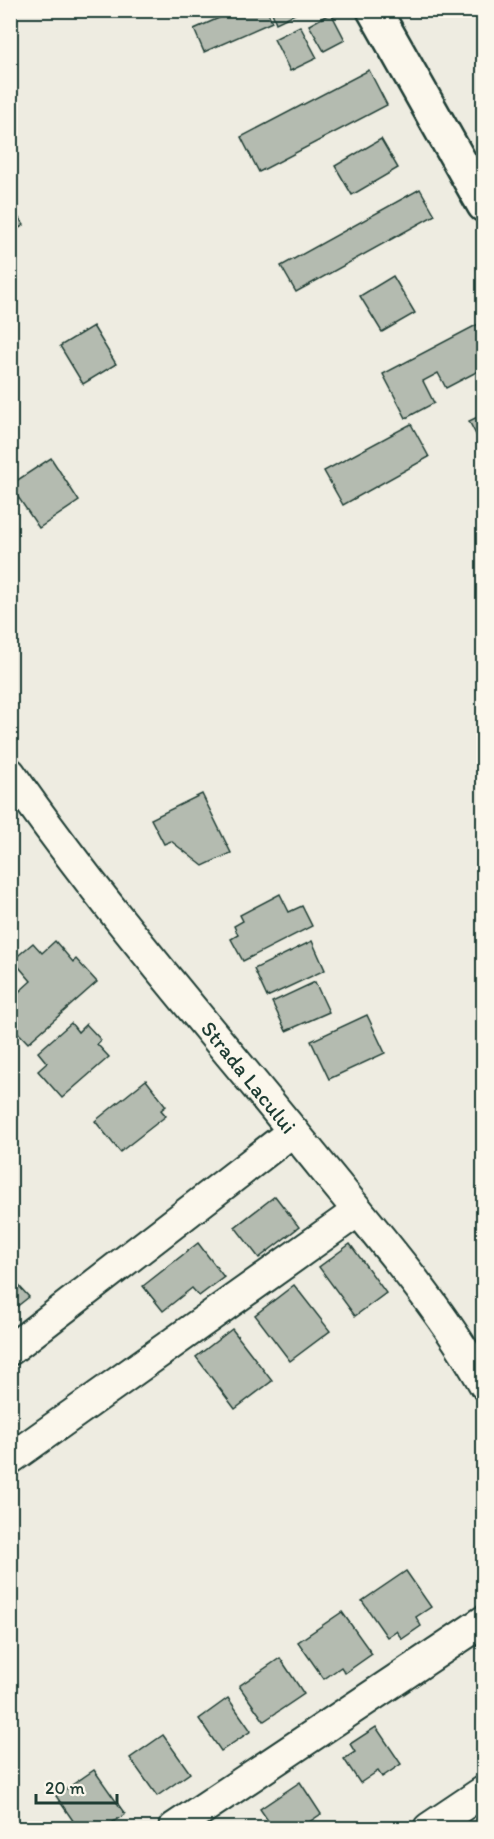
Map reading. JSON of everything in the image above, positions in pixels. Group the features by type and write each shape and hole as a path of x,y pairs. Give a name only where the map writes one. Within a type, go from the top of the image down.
{"main road":[{"path":"374,10 483,205"}],"street":[{"name":"Strada Lacului","path":"10,773 70,855 444,1321 483,1384"},
{"path":"10,1350 293,1131"},
{"path":"10,1459 358,1211"},
{"path":"174,1828 483,1620"},
{"path":"429,1828 483,1791"}],"building":[{"path":"237,10 267,10 272,22 204,52 194,29"},
{"path":"271,10 303,10 276,23"},
{"path":"331,13 345,40 324,51 309,25"},
{"path":"300,26 317,58 290,71 274,39"},
{"path":"369,70 387,105 259,172 241,137"},
{"path":"381,139 398,168 352,195 335,166"},
{"path":"420,189 435,215 296,292 281,266"},
{"path":"10,206 24,225 10,234"},
{"path":"393,276 415,313 382,332 360,296"},
{"path":"484,321 484,368 446,388 438,373 423,381 434,403 406,418 383,374"},
{"path":"93,326 116,364 83,384 60,346"},
{"path":"484,414 484,448 483,448 469,421"},
{"path":"411,424 429,457 343,505 324,471"},
{"path":"51,458 79,501 39,528 10,485"},
{"path":"202,794 231,853 203,866 171,841 164,844 151,819"},
{"path":"280,894 289,912 302,906 312,926 243,961 231,939 238,935 234,926 243,921 240,915"},
{"path":"55,941 73,962 76,959 97,982 28,1043 10,1024 10,1000 31,981 13,960 33,943 42,953"},
{"path":"312,941 325,970 267,997 254,969"},
{"path":"315,982 329,1012 286,1031 272,1002"},
{"path":"367,1015 385,1053 329,1079 311,1041"},
{"path":"71,1023 78,1032 86,1024 101,1040 97,1044 109,1057 62,1098 38,1071 47,1063 38,1052"},
{"path":"146,1080 166,1106 161,1110 166,1116 120,1152 95,1121"},
{"path":"275,1196 299,1227 259,1258 235,1227"},
{"path":"198,1243 224,1277 199,1296 192,1288 163,1311 143,1286"},
{"path":"350,1244 386,1293 355,1316 319,1267"},
{"path":"10,1276 29,1297 10,1312"},
{"path":"294,1285 330,1331 290,1361 255,1315"},
{"path":"232,1329 272,1381 235,1409 196,1357"},
{"path":"406,1571 431,1607 416,1617 421,1626 402,1639 396,1631 387,1637 362,1601"},
{"path":"342,1612 372,1654 345,1673 341,1667 324,1679 298,1642"},
{"path":"280,1658 304,1694 264,1721 239,1686"},
{"path":"228,1698 251,1731 221,1751 199,1719"},
{"path":"376,1727 401,1764 382,1777 378,1771 360,1783 344,1759 355,1752 350,1744"},
{"path":"163,1735 190,1773 157,1796 130,1758"},
{"path":"94,1770 125,1814 104,1828 78,1828 56,1796"},
{"path":"300,1782 321,1814 300,1828 273,1828 260,1809"}]}
